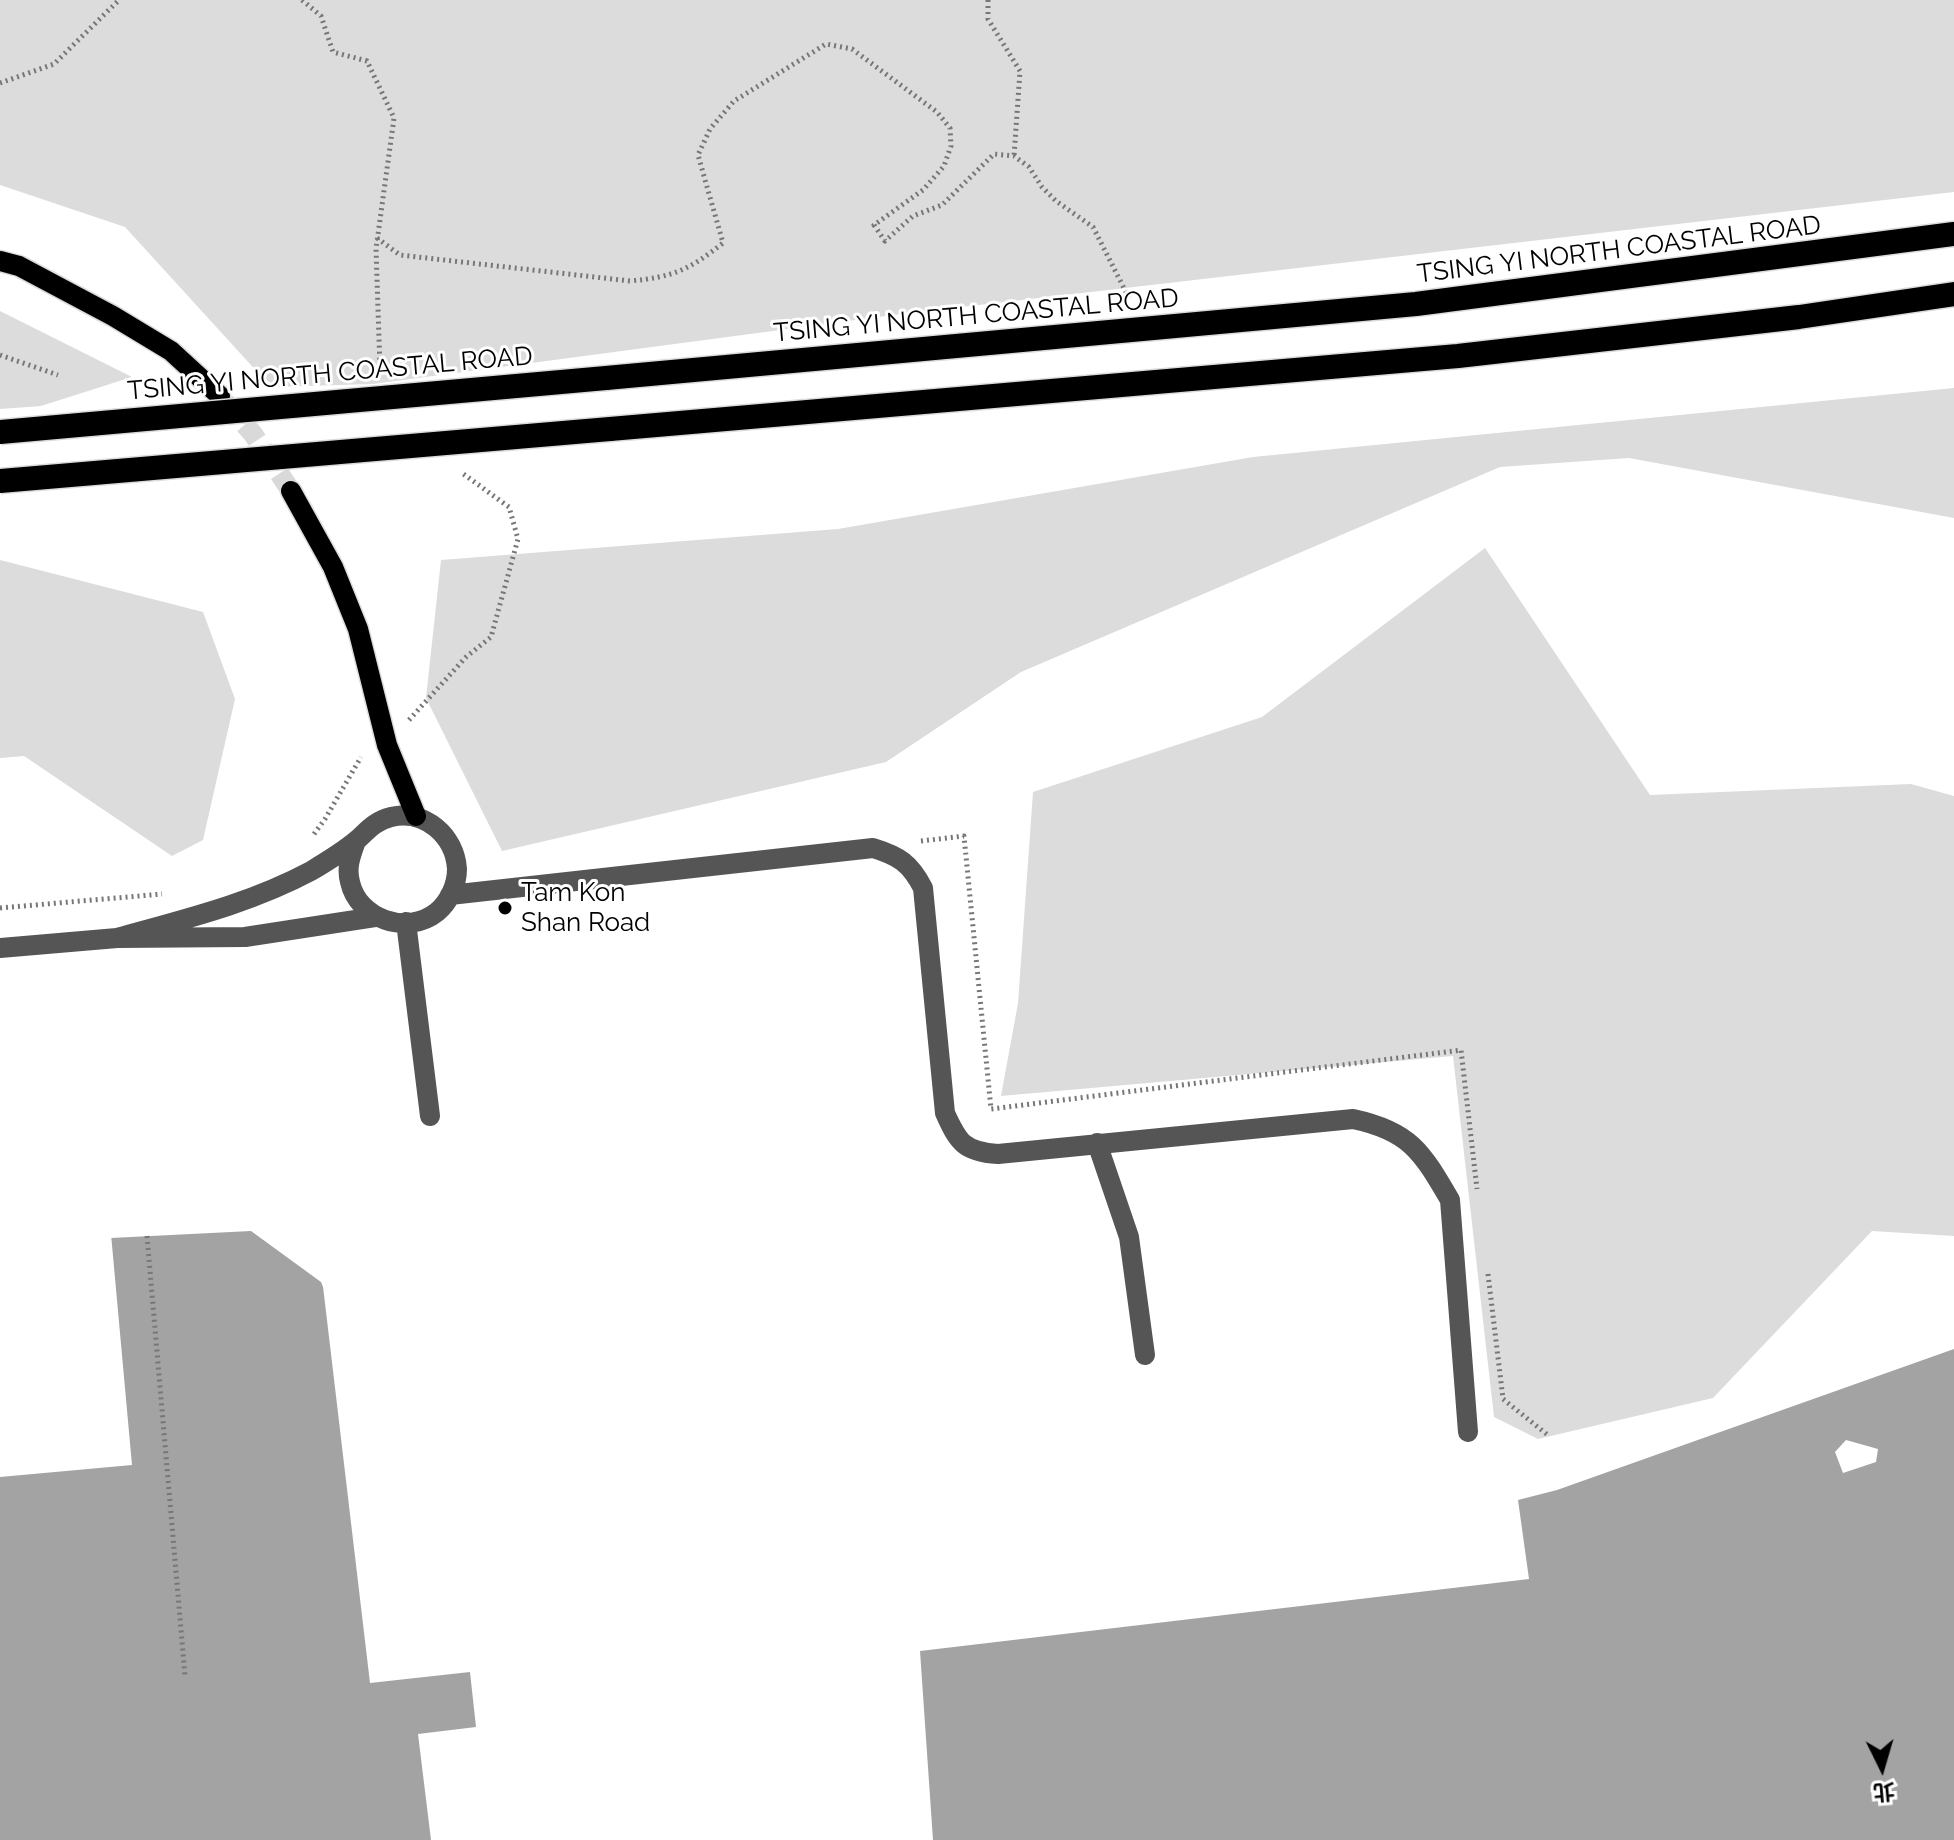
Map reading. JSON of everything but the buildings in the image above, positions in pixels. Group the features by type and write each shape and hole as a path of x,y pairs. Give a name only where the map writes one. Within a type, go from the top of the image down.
{"highway":[{"name":"TSING YI NORTH COASTAL ROAD","path":"0,432 1416,304 1954,234"},
{"path":"0,481 1169,382 1651,336 1954,294"}],"main road":[{"path":"0,261 19,266 171,351 220,396"},
{"path":"291,491 333,567 358,629 387,745 416,816"}],"street":[{"path":"0,948 117,938 245,937 375,917 396,923 418,922 437,912 450,895 457,877 456,857 448,840 434,824 416,816 393,817 373,824 356,841 313,870 243,903 117,938"},
{"path":"356,841 348,861 350,883 359,902 375,917"},
{"path":"450,895 873,848 896,855 914,871 923,888 945,1113 956,1138 975,1153 998,1154 1353,1119 1397,1132 1424,1158 1450,1200 1468,1432"},
{"path":"406,922 430,1116"},
{"path":"1097,1143 1129,1237 1145,1355"}],"path":[{"path":"0,83 54,64 119,0"},
{"path":"988,0 988,19 1020,71 1014,156"},
{"path":"377,238 400,255 630,281 663,278 696,265 723,243 698,155 710,129 734,101 826,44 852,49 937,112 950,128 951,146 944,166 923,190 874,225 885,241 913,216 942,205 994,154 1014,156 1029,167 1056,201 1093,227 1155,328"},
{"path":"0,355 58,375"},
{"path":"309,841 362,755"},
{"path":"964,836 991,1109 1461,1050 1478,1193"},
{"path":"0,908 166,893"},
{"path":"147,1236 185,1676"},
{"path":"1487,1272 1503,1399 1549,1436"}],"shaded area":[{"path":"0,0 1954,0 1954,192 901,314 373,384 271,387 125,227 0,185"},
{"path":"0,311 132,377 41,406 0,409"},
{"path":"1954,388 1954,518 1629,458 1500,467 1021,672 886,762 502,851 426,698 441,560 838,529 1253,457"},
{"path":"1485,548 1650,795 1911,784 1954,796 1954,1236 1872,1231 1713,1398 1538,1439 1494,1417 1453,1056 1001,1096 1018,1003 1033,792 1262,717"},
{"path":"0,560 203,612 235,699 203,840 172,856 24,756 0,758"},
{"path":"251,1231 321,1282 483,1685 497,1840 0,1840 0,1250 111,1238"},
{"path":"1954,1349 1954,1840 933,1840 920,1651 1529,1579 1518,1500 1557,1490","holes":["1846,1440 1878,1449 1876,1462 1843,1473 1835,1452"]}],"pier":[{"path":"111,1234 132,1465 0,1477 0,1246"},
{"path":"322,1278 487,1684 501,1840 431,1840 418,1734 476,1727 470,1672 370,1683"}],"tunnel":[{"path":"225,402 253,434 291,491"}],"place":[{"name":"Tam Kon Shan Road","path":"505,908"}]}
